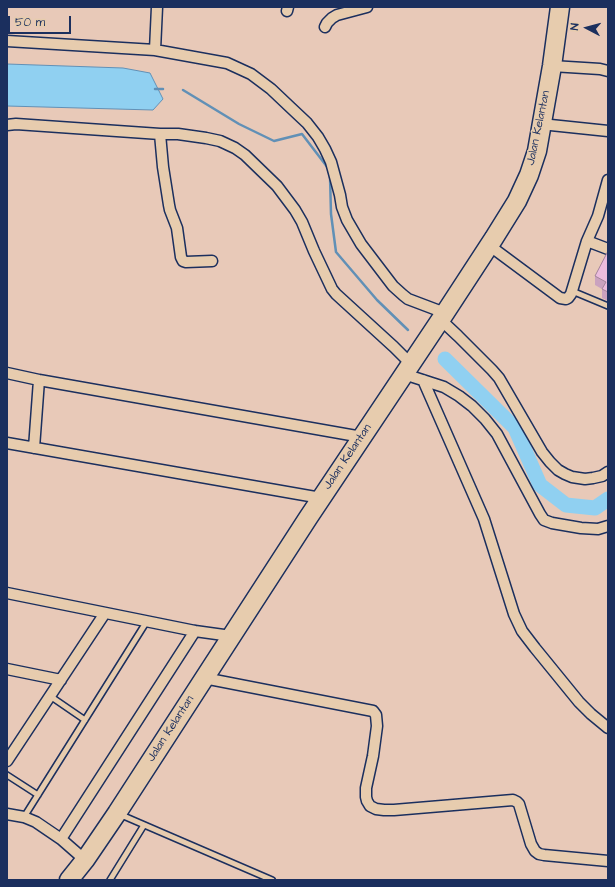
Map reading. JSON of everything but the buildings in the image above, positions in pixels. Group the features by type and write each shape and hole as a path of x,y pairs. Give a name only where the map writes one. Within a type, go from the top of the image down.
{"highway":[{"name":"Jalan Kelantan","path":"69,880 85,860 117,812 321,498 490,246 517,201 529,175 537,151 552,66 560,7"}],"street":[{"path":"155,50 156,7"},
{"path":"325,26 327,22 337,15 367,7"},
{"path":"7,41 155,50 227,63 251,74 271,89 307,123 318,137 331,162 342,207 347,220 361,244 393,286 408,299 442,318 492,370 542,452 550,462 558,470 572,477 585,479 593,478 602,476 608,472"},
{"path":"552,66 591,68 608,71"},
{"path":"7,125 16,124 178,134 220,141 235,148 245,155 277,186 302,222 332,289 394,347 409,366 423,380 484,519 514,614 522,631 534,648 579,702 608,728"},
{"path":"541,124 608,131"},
{"path":"160,134 169,205 177,228 181,257 183,261 186,262 212,261"},
{"path":"490,246 560,298 568,298 571,294 587,242 598,216 608,180"},
{"path":"587,242 608,249"},
{"path":"7,373 39,380 362,437"},
{"path":"34,448 39,380"},
{"path":"423,380 449,390 472,406 485,419 497,434 544,520 552,523 582,528 598,529 608,526"},
{"path":"7,443 321,498"},
{"path":"7,592 195,631 231,636"},
{"path":"7,761 105,613"},
{"path":"61,839 195,631"},
{"path":"7,669 61,680"},
{"path":"204,678 373,711 376,715 377,726 373,756 366,788 366,797 370,806 376,809 394,810 513,800 518,804 535,852 544,855 608,861"},
{"path":"7,814 24,817 36,822 61,839 85,860"}],"lane":[{"path":"572,291 608,306"},
{"path":"24,817 147,621"},
{"path":"50,696 85,720"},
{"path":"7,775 38,795"},
{"path":"117,812 272,880"},
{"path":"110,880 144,825"}],"water":[{"path":"7,64 123,68 150,73 163,99 153,110 7,106"}],"waterway":[{"path":"155,89 163,89"},
{"path":"183,90 239,124 274,141 302,134 328,168"},
{"path":"330,176 331,214 336,252 377,300 408,330"},
{"path":"445,359 515,428 540,485 566,505 595,508 608,499"}]}
